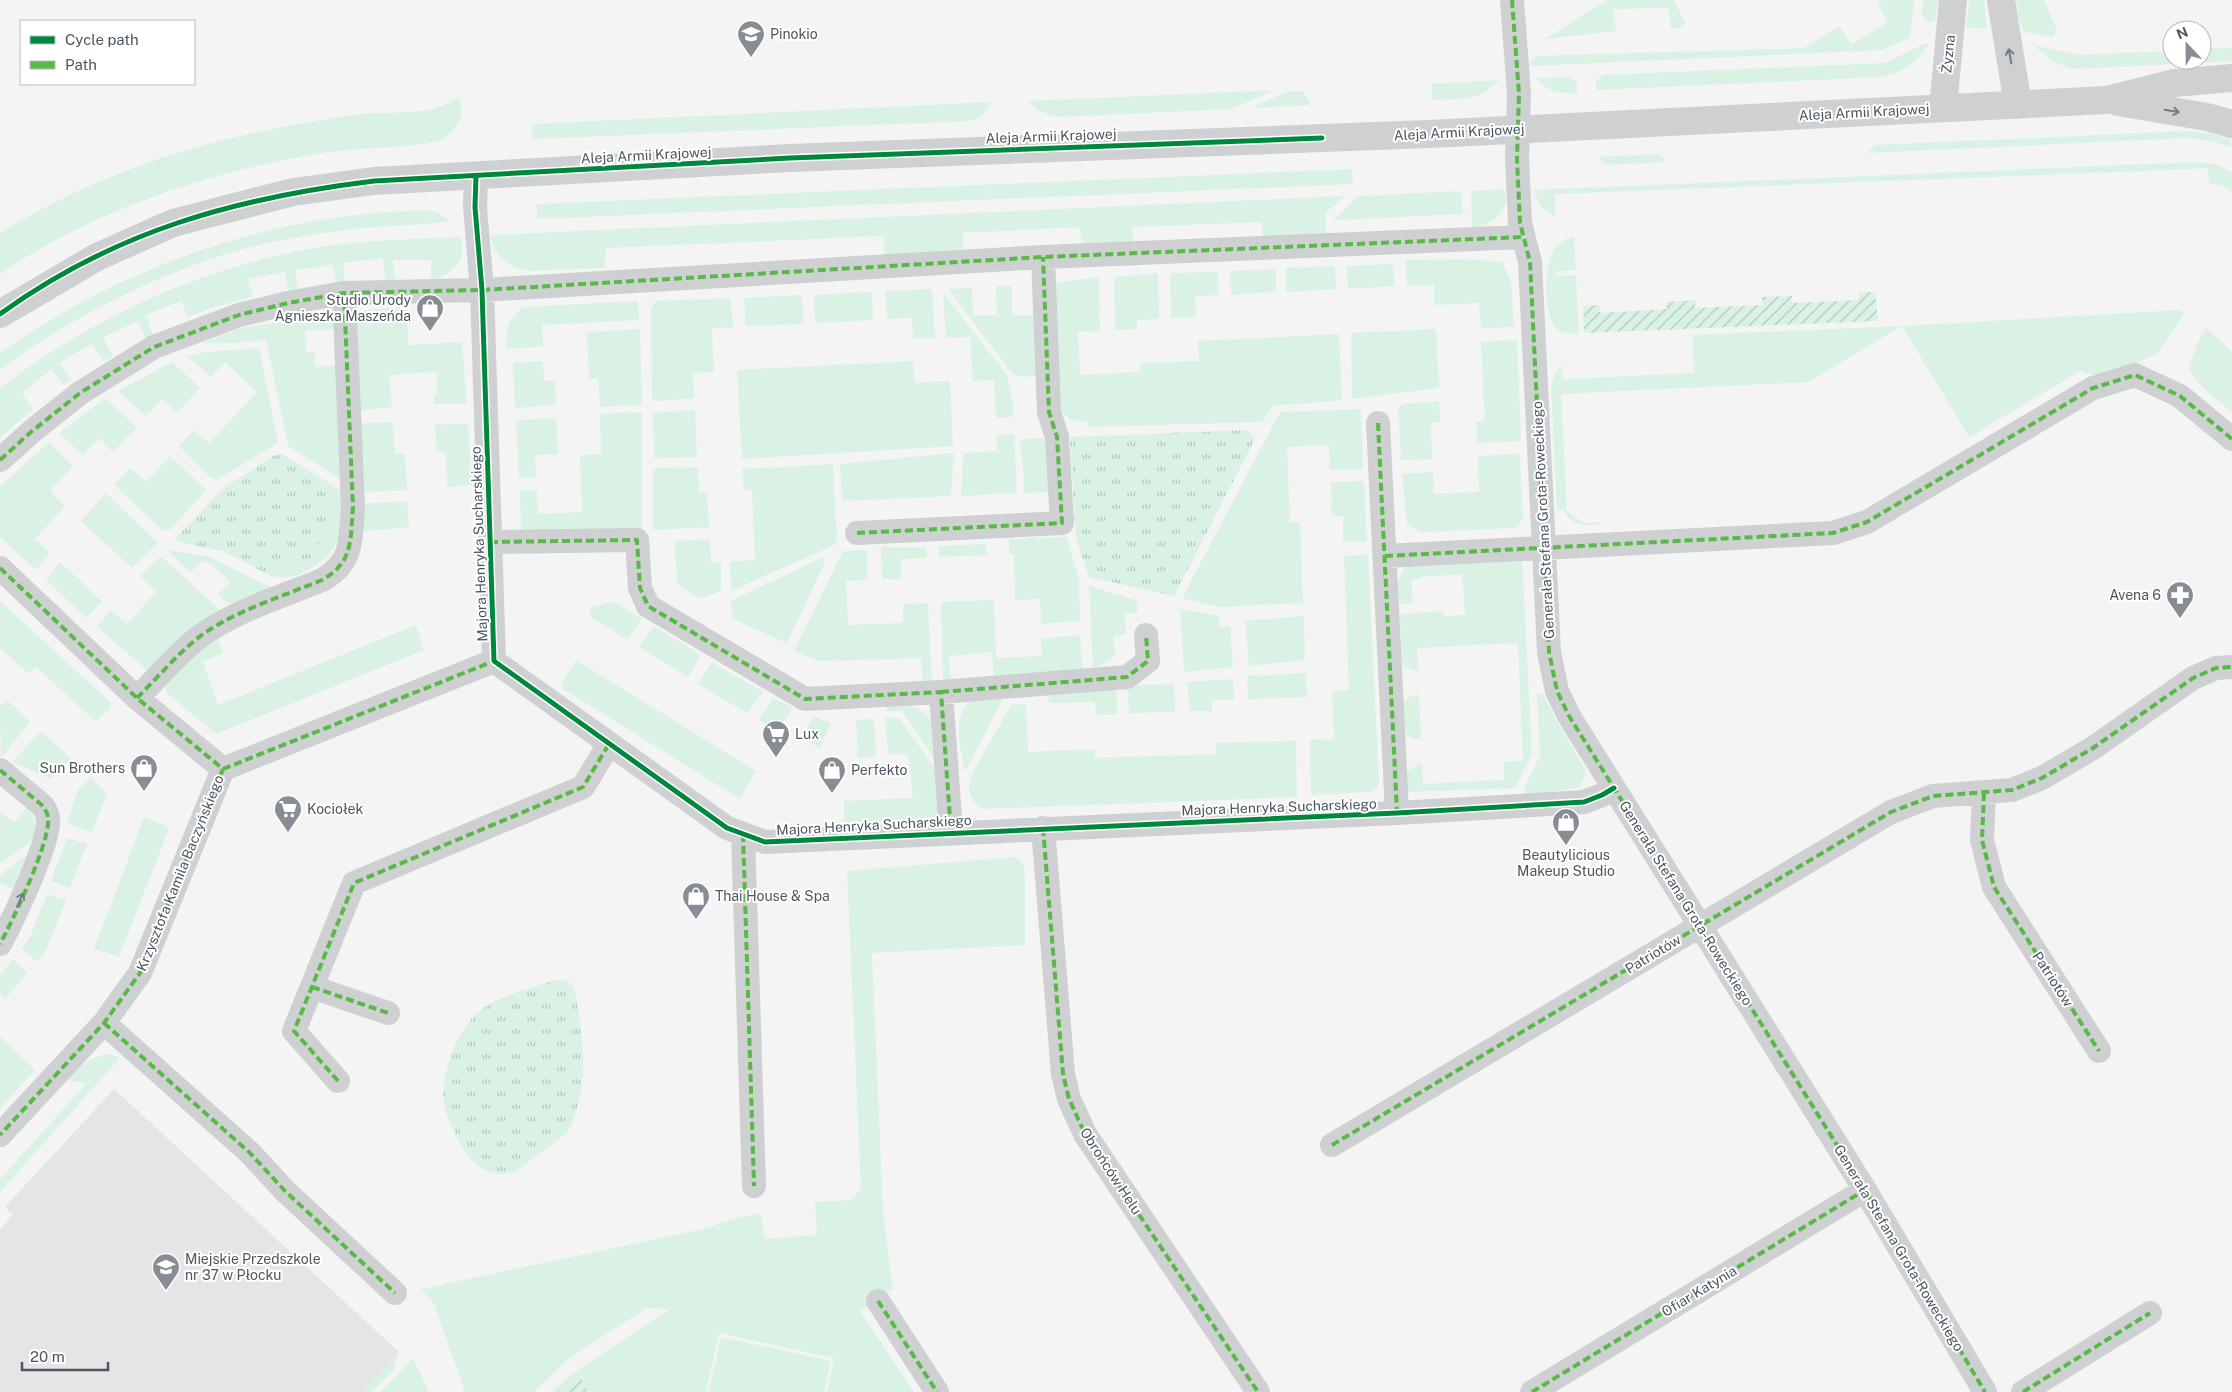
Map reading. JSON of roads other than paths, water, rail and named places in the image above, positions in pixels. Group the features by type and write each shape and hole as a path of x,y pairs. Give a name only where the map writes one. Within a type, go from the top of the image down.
{"street":[{"name":"Generała Stefana Grota-Roweckiego","path":"1512,0 1519,94 1517,129 1520,223 1530,262 1549,652 1554,679 1569,716 1702,926 1865,1190 1985,1392"},
{"name":"Żyzna","path":"1943,108 1953,0"},
{"path":"2001,0 2018,104"},
{"name":"Aleja Armii Krajowej","path":"0,314 96,257 152,231 213,211 293,192 374,181 790,158 1517,129 2107,100 2174,83 2232,78"},
{"name":"Aleja Armii Krajowej","path":"2107,100 2207,117 2232,124"},
{"name":"Majora Henryka Sucharskiego","path":"476,176 475,207 482,290 494,661 727,828 764,842 1397,813 1584,802 1614,788"},
{"path":"0,460 31,432 80,393 154,347 239,315 288,303 344,293 482,290 1043,257 1523,237"},
{"path":"857,533 1062,523 1057,437 1049,412 1043,257"},
{"path":"137,698 194,641 231,618 322,580 335,573 344,563 350,541 353,508 344,293"},
{"path":"1385,556 1814,535 1850,528 1880,515 2093,388 2135,375 2180,396 2232,439"},
{"path":"1378,423 1397,813"},
{"path":"490,542 636,540 640,588 648,606 805,699 941,692 1127,677 1148,661 1146,635"},
{"name":"Krzysztofa Kamila Baczyńskiego","path":"0,568 137,698 222,769 140,973 104,1022 0,1136"},
{"path":"222,769 494,661"},
{"name":"Patriotów","path":"1332,1145 1891,812 1933,796 2012,790 2042,778 2093,748 2193,678 2216,668 2232,667"},
{"path":"941,692 951,833"},
{"path":"338,1081 294,1031 354,883 583,787 609,744"},
{"path":"0,770 43,806 47,812 48,824 31,876 0,944"},
{"name":"Patriotów","path":"1984,793 1982,840 1994,887 2099,1051"},
{"name":"Obrońców Helu","path":"1043,828 1063,1074 1068,1099 1085,1134 1258,1392"},
{"path":"743,834 754,1186"},
{"path":"312,987 388,1013"},
{"path":"104,1022 249,1152 285,1191 395,1293"},
{"name":"Ofiar Katynia","path":"1532,1392 1865,1190"},
{"path":"878,1301 937,1392"},
{"path":"2023,1392 2150,1314"}],"place":[{"name":"Pinokio","path":"751,58"},
{"name":"Studio Urody Agnieszka Maszeńda","path":"430,332"},
{"name":"Avena 6","path":"2180,619"},
{"name":"Lux","path":"776,758"},
{"name":"Sun Brothers","path":"144,792"},
{"name":"Perfekto","path":"832,794"},
{"name":"Kociołek","path":"288,833"},
{"name":"Beautylicious Makeup Studio","path":"1566,846"},
{"name":"Thai House & Spa","path":"696,920"},
{"name":"Miejskie Przedszkole nr 37 w Płocku","path":"166,1291"}]}
